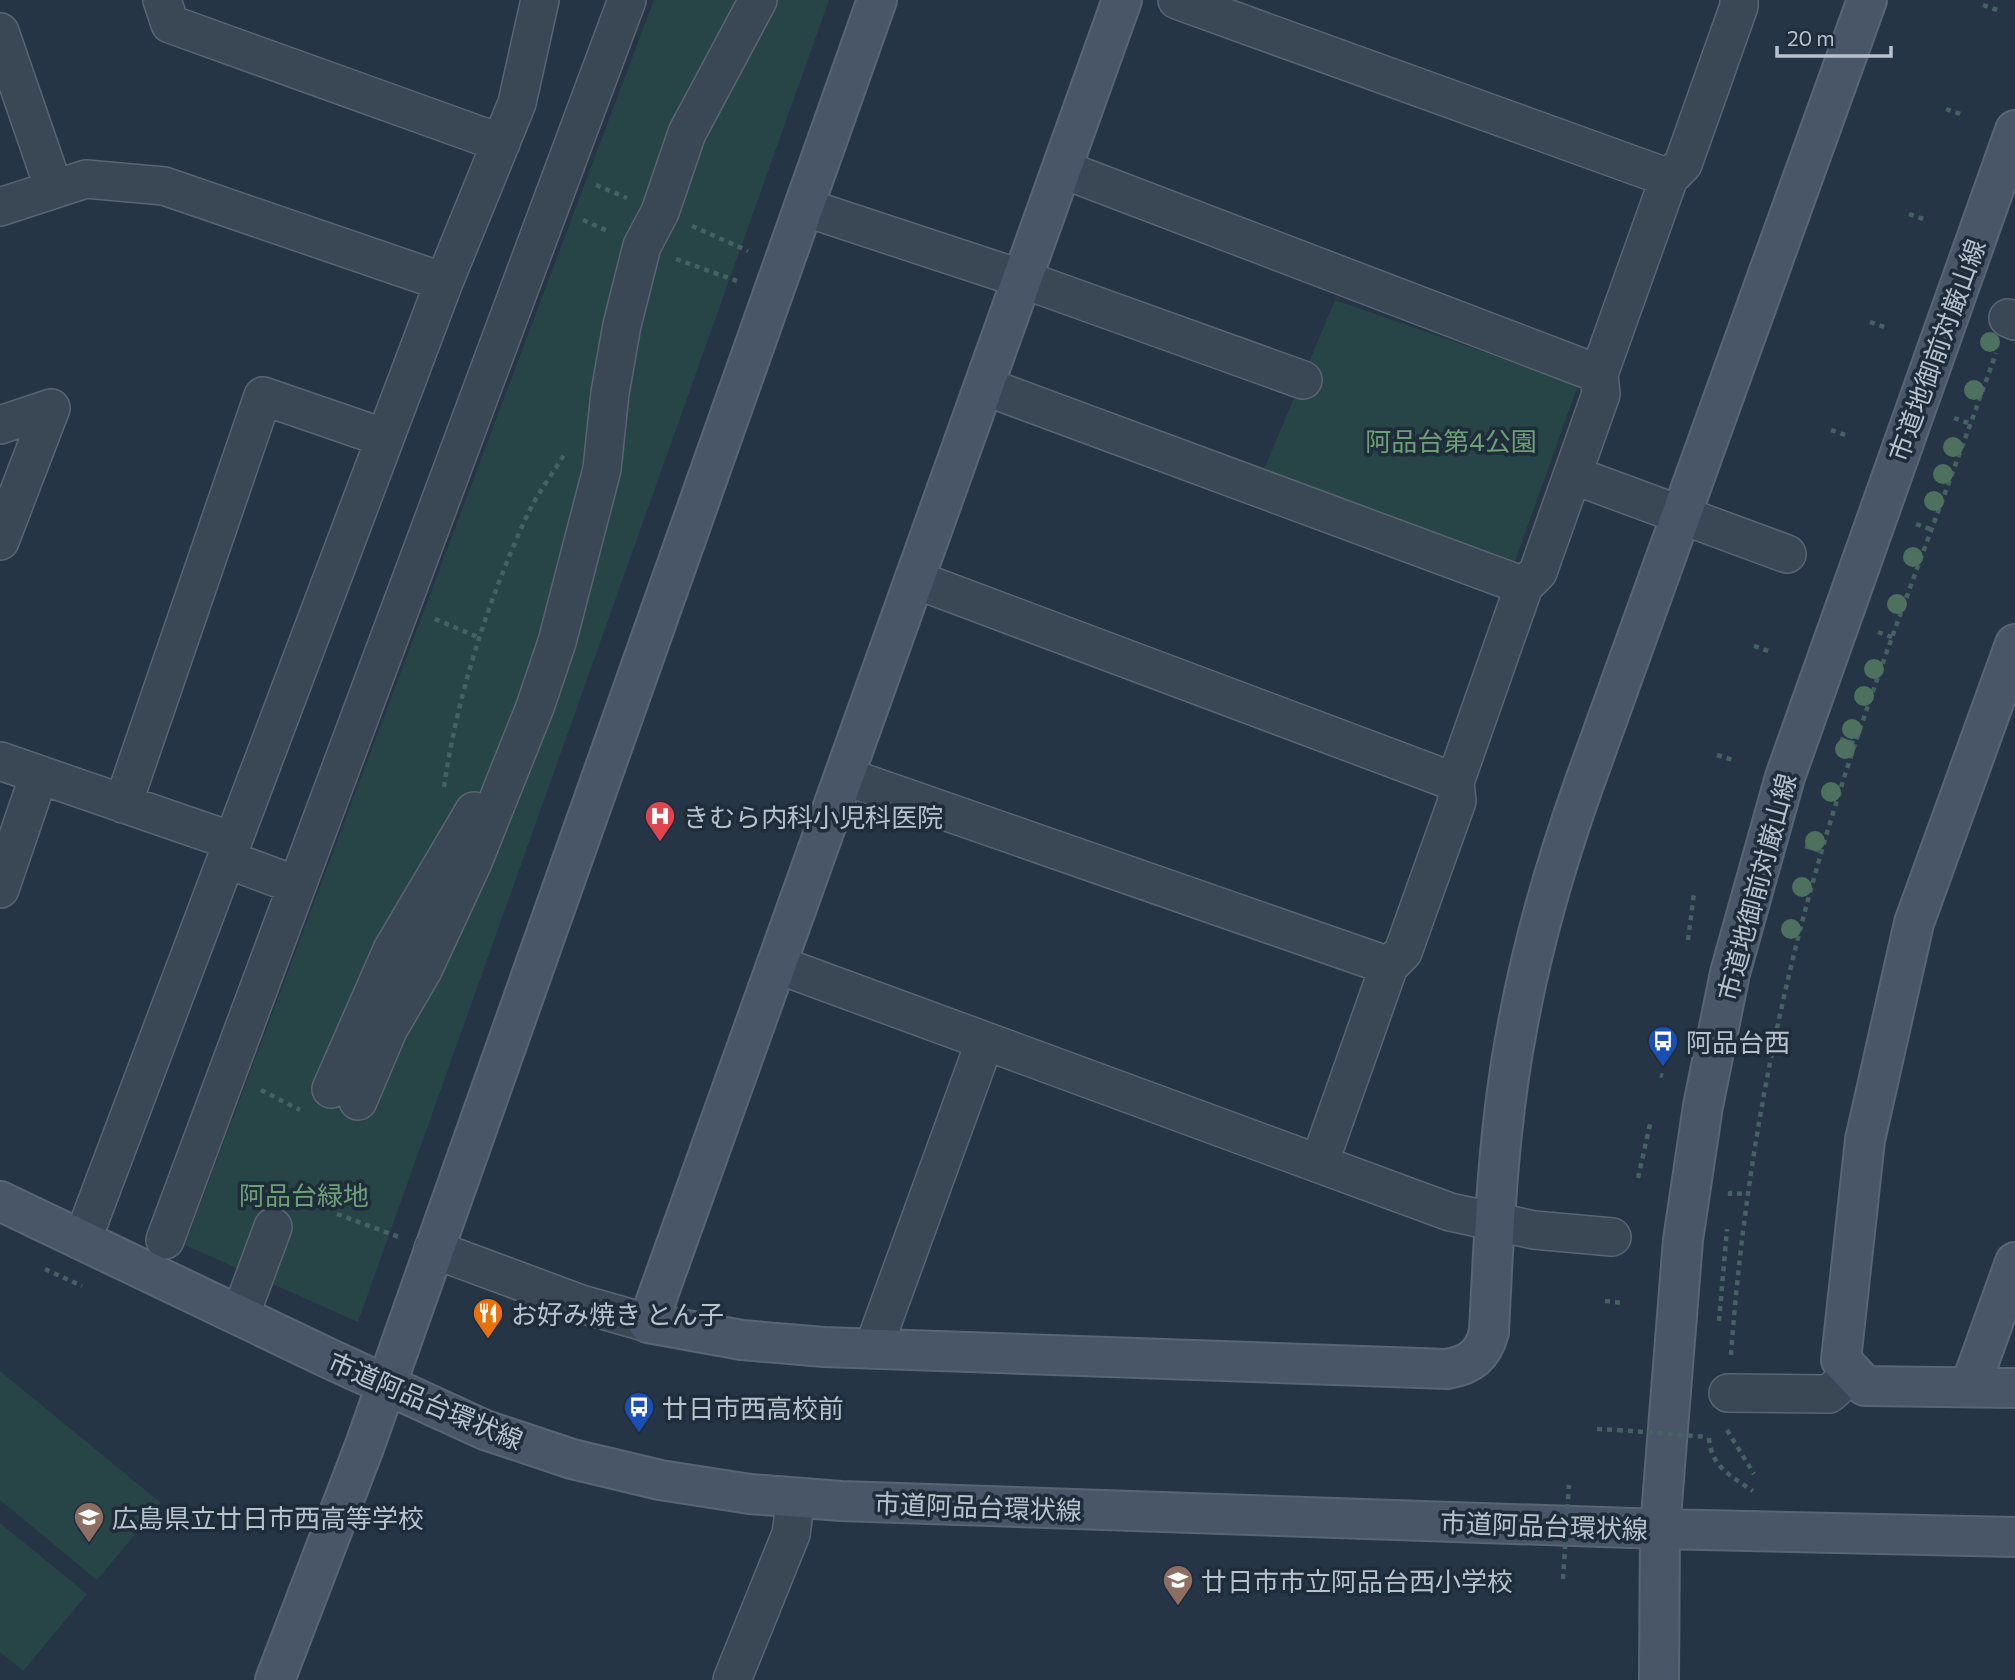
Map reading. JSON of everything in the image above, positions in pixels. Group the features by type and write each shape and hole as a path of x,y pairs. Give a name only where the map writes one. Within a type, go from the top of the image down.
{"street":[{"path":"162,0 170,24 501,143"},
{"path":"82,1241 444,282 517,103 540,0"},
{"path":"165,1240 627,0"},
{"path":"727,55 743,0"},
{"path":"331,1101 388,1030 423,970 473,862 535,707 557,642 602,469 610,393 622,325 642,247 660,212 687,133 758,0"},
{"path":"275,1680 385,1385 418,1244 804,207 877,0"},
{"path":"648,1323 1122,0"},
{"path":"1177,0 1669,178"},
{"path":"1319,1164 1389,966 1403,952 1457,801 1455,782 1524,586 1538,572 1601,394 1599,374 1669,178 1683,164 1739,0"},
{"path":"418,1244 581,1304 648,1323 742,1340 873,1349 1447,1369 1463,1367 1476,1358 1485,1346 1489,1332 1500,1155 1517,1030 1545,907 1583,787 1867,0"},
{"path":"0,32 54,189"},
{"name":"市道地御前対厳山線","path":"1659,1680 1660,1529 1676,1307 1692,1173 1713,1050 1747,907 1807,713 2015,130"},
{"path":"1062,169 1599,374"},
{"path":"0,207 86,179 164,186 444,282"},
{"path":"804,207 1022,279 1303,380"},
{"path":"984,386 1524,586"},
{"path":"123,804 263,396 385,438"},
{"path":"0,425 51,408 0,541"},
{"path":"1573,475 1787,554"},
{"path":"914,579 1455,782"},
{"path":"2015,644 1914,923 1865,1140 1841,1360 1865,1386 2015,1388"},
{"path":"0,761 123,804 229,850 296,886"},
{"path":"0,889 39,775"},
{"path":"844,776 1389,966"},
{"path":"776,964 1450,1212 1534,1230 1612,1237"},
{"path":"873,1349 985,1041"},
{"name":"市道阿品台環状線","path":"0,1201 485,1430 572,1459 660,1480 750,1494 796,1497 1660,1529 2015,1537"},
{"path":"240,1316 273,1227"},
{"path":"1970,1387 2015,1262"},
{"path":"1728,1393 1829,1394 1853,1373"},
{"path":"732,1680 791,1534 796,1497"}],"path":[{"path":"1983,5 2000,11"},
{"path":"1946,109 1963,115"},
{"path":"1909,214 1926,220"},
{"path":"1754,1474 1727,1430 1728,1393 1747,1195 1772,1050 1821,851 1856,744 1971,424 2012,319"},
{"path":"1870,322 1887,328"},
{"path":"1954,418 1971,424"},
{"path":"1831,430 1848,436"},
{"path":"442,796 450,743 480,638 526,518 567,451"},
{"path":"1916,524 1933,530"},
{"path":"423,614 480,638"},
{"path":"1877,631 1894,638"},
{"path":"1754,646 1772,652"},
{"path":"1839,739 1856,744"},
{"path":"1717,755 1733,760"},
{"path":"1805,845 1821,851"},
{"path":"1688,940 1694,893"},
{"path":"259,1089 331,1101"},
{"path":"1637,1178 1651,1120"},
{"path":"1729,1204 1730,1193 1747,1195"},
{"path":"337,1214 418,1244"},
{"path":"1605,1301 1623,1303"},
{"path":"1597,1429 1708,1437 1712,1458 1718,1467 1753,1492"},
{"path":"1563,1579 1569,1485"}],"green space":[{"name":"阿品台緑地","path":"654,0 829,0 358,1322 185,1245"},
{"name":"阿品台第4公園","path":"1335,300 1578,385 1514,564 1263,472"},
{"path":"0,1371 161,1503 97,1580 0,1500"},
{"path":"0,1523 87,1594 23,1671 0,1652"}],"place":[{"name":"きむら内科小児科医院","path":"660,843"},
{"name":"阿品台西","path":"1663,1068"},
{"name":"お好み焼き とん子","path":"488,1340"},
{"name":"廿日市西高校前","path":"639,1434"},
{"name":"広島県立廿日市西高等学校","path":"89,1544"},
{"name":"廿日市市立阿品台西小学校","path":"1178,1607"}]}
